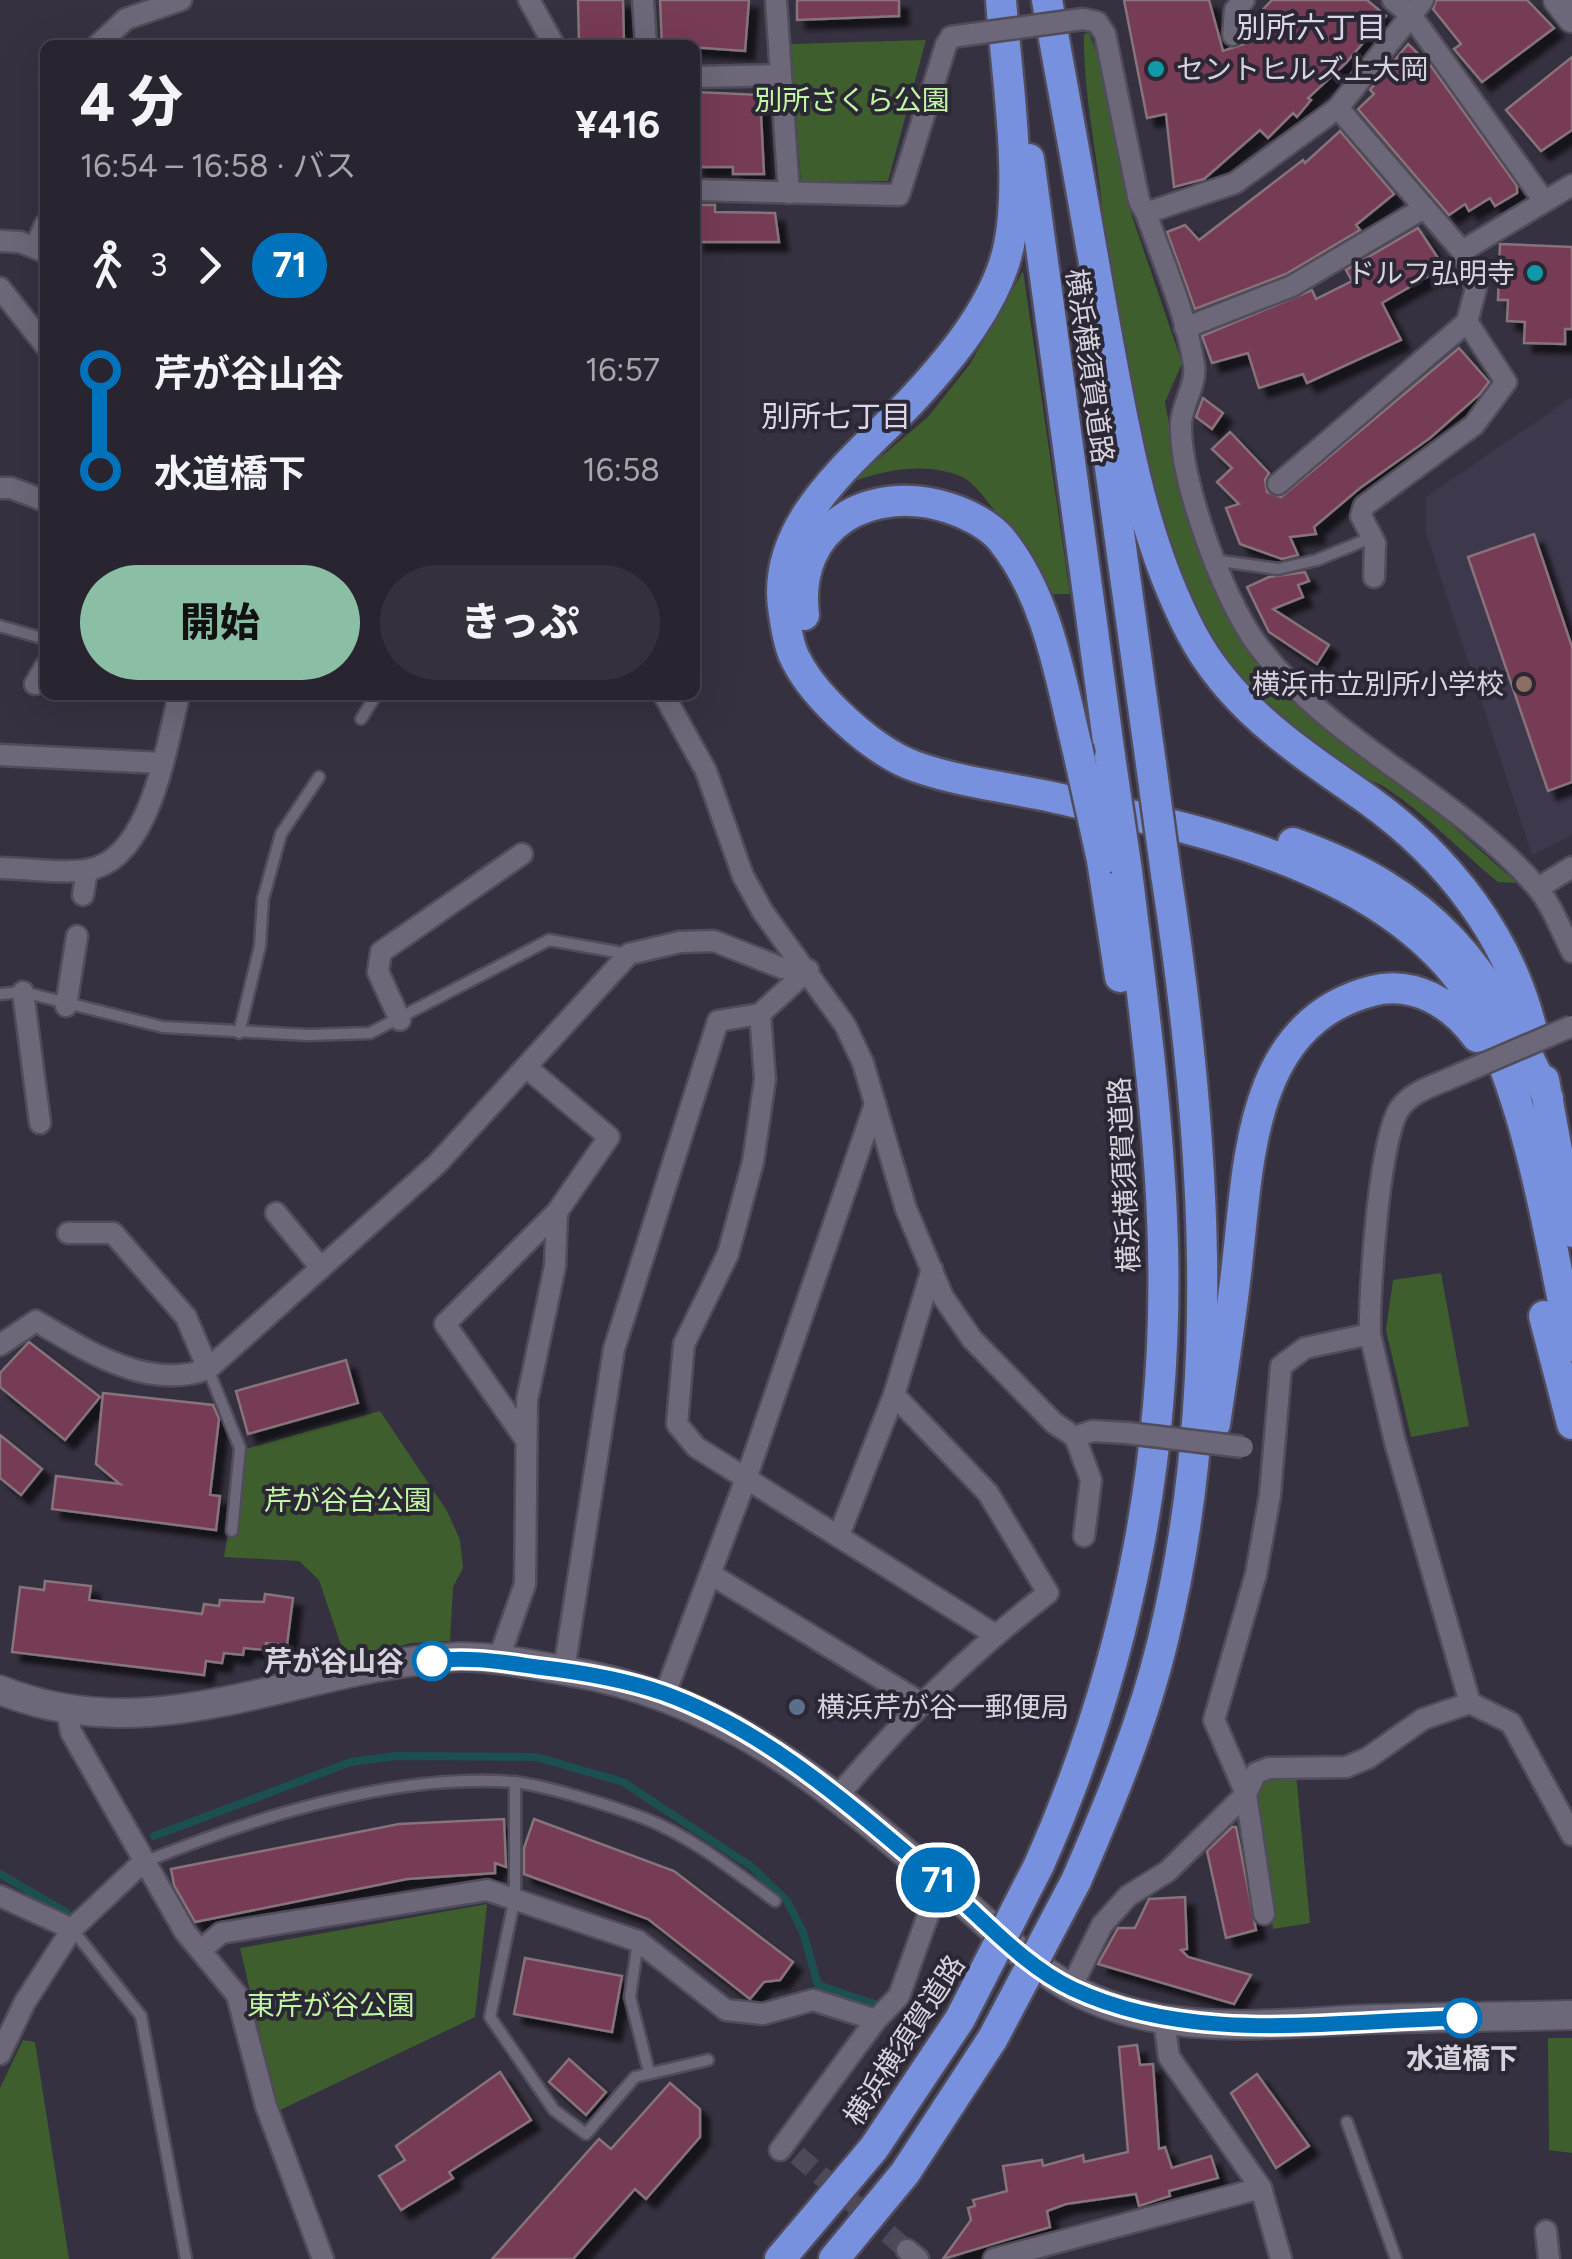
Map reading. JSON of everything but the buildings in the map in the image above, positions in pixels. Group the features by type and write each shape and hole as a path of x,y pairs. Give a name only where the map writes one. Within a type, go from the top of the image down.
{"highway":[{"name":"横浜横須賀道路","path":"780,2259 874,2148 960,2019 1039,1864 1068,1800 1120,1640 1149,1480 1163,1307 1154,1099 1115,866 1110,756 1003,0"},
{"path":"1003,0 1013,188 1009,246 974,322 916,396 842,466 806,518 784,567 782,610 795,660 848,724 910,764 1239,845 1300,866 1367,898 1413,928 1456,974 1486,1026 1516,1104"},
{"name":"横浜横須賀道路","path":"834,2259 904,2173 993,2038 1076,1882 1138,1725 1178,1569 1199,1393 1202,1214 1195,1090 1047,0"},
{"path":"1047,0 1128,450 1161,562 1192,635 1230,691 1261,722 1416,841 1485,917 1512,963 1548,1098 1542,1147 1544,1315 1572,1424"},
{"path":"1115,866 1077,747 1050,638 1026,577 999,537 966,513 920,499 886,499 848,512 820,540 801,586 815,660 874,723 935,754 1247,826 1374,876 1430,915 1484,976 1511,1018 1548,1098"},
{"path":"1178,1569 1210,1456 1253,1123 1274,1073 1302,1028 1340,999 1381,988 1416,992 1454,1008 1475,1034 1542,1147 1572,1182"},
{"path":"1542,1147 1572,1232"},
{"path":"1542,1147 1572,1346"}],"street":[{"path":"103,40 126,19 181,0"},
{"path":"529,0 551,40"},
{"path":"643,0 646,40"},
{"path":"776,0 789,193"},
{"path":"1393,0 1417,7 1544,202"},
{"path":"1558,0 1572,18"},
{"path":"1233,35 1235,3"},
{"path":"1142,207 1234,183 1338,108 1417,7"},
{"path":"700,190 899,196 951,37 1083,19 1097,22 1105,34 1142,207 1196,370 1182,423 1212,560 1255,642 1308,704 1432,795 1538,888 1572,952"},
{"path":"700,77 782,75"},
{"path":"1278,484 1468,322 1476,288 1462,251 1338,108"},
{"path":"1462,251 1572,184"},
{"path":"1185,328 1292,286 1424,208"},
{"path":"0,241 40,250"},
{"path":"0,288 40,339"},
{"path":"1374,576 1373,537 1362,516 1364,506 1474,425 1506,382 1468,322"},
{"path":"0,488 40,499"},
{"path":"0,868 87,870 116,860 136,837 179,700"},
{"path":"667,700 706,771 744,876 764,912 845,1024 875,1104 906,1208 942,1297 972,1339 1054,1422 1075,1436 1091,1480 1084,1536"},
{"path":"0,755 162,763"},
{"path":"400,1020 378,972 381,952 522,854"},
{"path":"1538,888 1572,867"},
{"path":"83,895 87,870"},
{"path":"66,1006 76,936"},
{"path":"0,1345 36,1321 110,1365 190,1376 208,1369 437,1164 629,954 680,942 714,941 782,968 808,970"},
{"path":"564,1670 614,1349 718,1022 760,1014 808,970"},
{"path":"23,992 40,1123"},
{"path":"760,1014 765,1080 752,1162 728,1254 684,1344 677,1424 696,1447 994,1634"},
{"path":"1470,1703 1394,1442 1370,1334 1384,1160 1392,1123 1400,1107 1418,1091 1572,1026"},
{"path":"526,1067 609,1137 557,1212 445,1324 526,1440"},
{"path":"665,1694 712,1575 875,1104"},
{"path":"498,1661 525,1584 526,1400 555,1266 557,1212"},
{"path":"276,1213 321,1268"},
{"path":"68,1232 113,1233 186,1317 208,1369"},
{"path":"839,1535 894,1395 932,1270"},
{"path":"1264,1914 1246,1794 1214,1720 1256,1574 1282,1366 1290,1356 1306,1348 1370,1334"},
{"path":"836,1797 994,1634 1048,1593 988,1494 894,1395"},
{"path":"1075,1436 1092,1431 1127,1433 1273,1450"},
{"path":"712,1575 923,1704"},
{"path":"0,1690 67,1710 131,1716 186,1711 377,1669 458,1657 564,1670 665,1694 727,1723 836,1797 1010,1945 1071,1988 1164,2020 1246,2026 1572,2015"},
{"path":"1071,1988 1102,1925 1128,1896 1168,1871 1246,1794 1256,1773 1269,1768 1346,1767 1368,1758 1424,1719 1470,1703 1511,1723 1572,1834"},
{"path":"67,1710 71,1732 142,1862 236,1995 266,2106 324,2259"},
{"path":"0,2054 25,2002 72,1929 142,1862"},
{"path":"788,2150 876,2020 898,1996 940,1882"},
{"path":"201,1950 221,1933 459,1891 486,1890 638,1942 726,2010 763,2014 813,2000 876,2020"},
{"path":"0,1896 72,1929"},
{"path":"1164,2020 1169,2057 1261,2188 1280,2259"},
{"path":"994,2259 1261,2188"},
{"path":"1546,2231 1549,2259"}],"lane":[{"path":"1212,560 1278,568 1316,560 1373,537"},
{"path":"0,626 40,638"},
{"path":"361,719 373,700"},
{"path":"239,1032 260,946 262,899 280,834 319,776"},
{"path":"0,994 23,992 66,1006 164,1027 370,1033 549,940 629,954"},
{"path":"208,1369 240,1448 232,1531"},
{"path":"515,1782 515,1897 490,2017 554,2110 586,2134 635,2077 708,2060"},
{"path":"142,1862 233,1826 403,1788 515,1782 648,1819 716,1859 774,1901"},
{"path":"72,1929 141,2016 186,2259"},
{"path":"638,1942 630,1997 649,2072"},
{"path":"1348,2122 1396,2259"}],"shaded area":[{"name":"横浜市立別所小学校","path":"1572,397 1572,835 1532,855 1426,533 1426,497"}],"green space":[{"path":"1089,33 1100,61 1132,216 1182,363 1165,402 1179,482 1272,673 1300,706 1436,811 1517,883 1498,882 1401,799 1380,784 1337,768 1282,725 1223,657 1174,569 1175,558 1154,498 1104,233 1086,84 1084,34"},
{"name":"別所さくら公園","path":"926,40 888,181 801,182 791,44"},
{"path":"1023,271 1070,594 1053,594 997,513 964,478 936,470 907,469 851,482 928,417 970,364"},
{"path":"1441,1273 1469,1426 1411,1437 1386,1330 1393,1280"},
{"name":"芹が谷台公園","path":"380,1411 447,1511 460,1540 463,1568 453,1587 450,1641 411,1643 346,1660 319,1580 299,1561 224,1557 242,1450"},
{"path":"1296,1774 1310,1923 1273,1929 1252,1794 1262,1778"},
{"name":"東芹が谷公園","path":"487,1904 475,2017 278,2111 240,1948"},
{"path":"1548,2038 1572,2038 1572,2153 1549,2150"},
{"path":"23,2040 35,2042 69,2259 0,2259 0,2088"}],"waterway":[{"path":"154,1836 351,1762 395,1756 536,1757 623,1782 752,1867 787,1901 803,1932 818,1985 874,2004"},
{"path":"0,1874 67,1913"}],"tunnel":[{"path":"797,2155 907,2250"}],"bus line":[{"name":"71","path":"432,1661 474,1658 614,1680 665,1694 727,1723 787,1760 836,1797 1010,1945 1071,1988 1127,2010 1164,2020 1246,2026 1462,2018"}],"place":[{"name":"セントヒルズ上大岡","path":"1156,69"},
{"name":"ドルフ弘明寺","path":"1535,273"},
{"name":"横浜市立別所小学校","path":"1524,684"},
{"name":"芹が谷山谷","path":"432,1661"},
{"name":"横浜芹が谷一郵便局","path":"797,1707"},
{"name":"水道橋下","path":"1462,2018"}],"district":[{"name":"別所六丁目","path":"1311,27"},
{"name":"別所七丁目","path":"836,416"}]}
